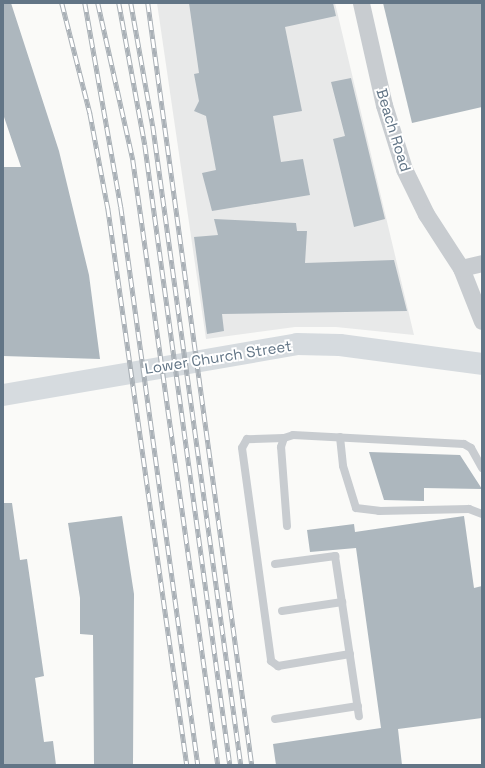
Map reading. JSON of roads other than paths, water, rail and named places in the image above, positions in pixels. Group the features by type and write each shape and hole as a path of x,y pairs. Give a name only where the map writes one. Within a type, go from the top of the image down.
{"main road":[{"name":"Lower Church Street","path":"3,395 256,348 340,345 472,362"}],"street":[{"name":"Beach Road","path":"361,3 384,105 404,169 426,214 461,268 482,321"},
{"path":"461,268 482,263"}],"lane":[{"path":"350,654 278,666 271,661 242,448 247,439 284,438 293,435 464,444 471,448 482,468"},
{"path":"340,437 342,466 356,508 379,511 469,509 482,514"},
{"path":"284,438 281,447 286,526"},
{"path":"275,564 335,556 359,716"},
{"path":"282,611 342,602"},
{"path":"275,719 358,706"}],"railway":[{"path":"62,3 90,113 108,208 187,765"},
{"path":"85,3 121,207 198,765"},
{"path":"98,3 133,160 218,765"},
{"path":"119,3 145,145 230,765"},
{"path":"131,3 153,126 241,765"},
{"path":"148,3 252,765"}]}
